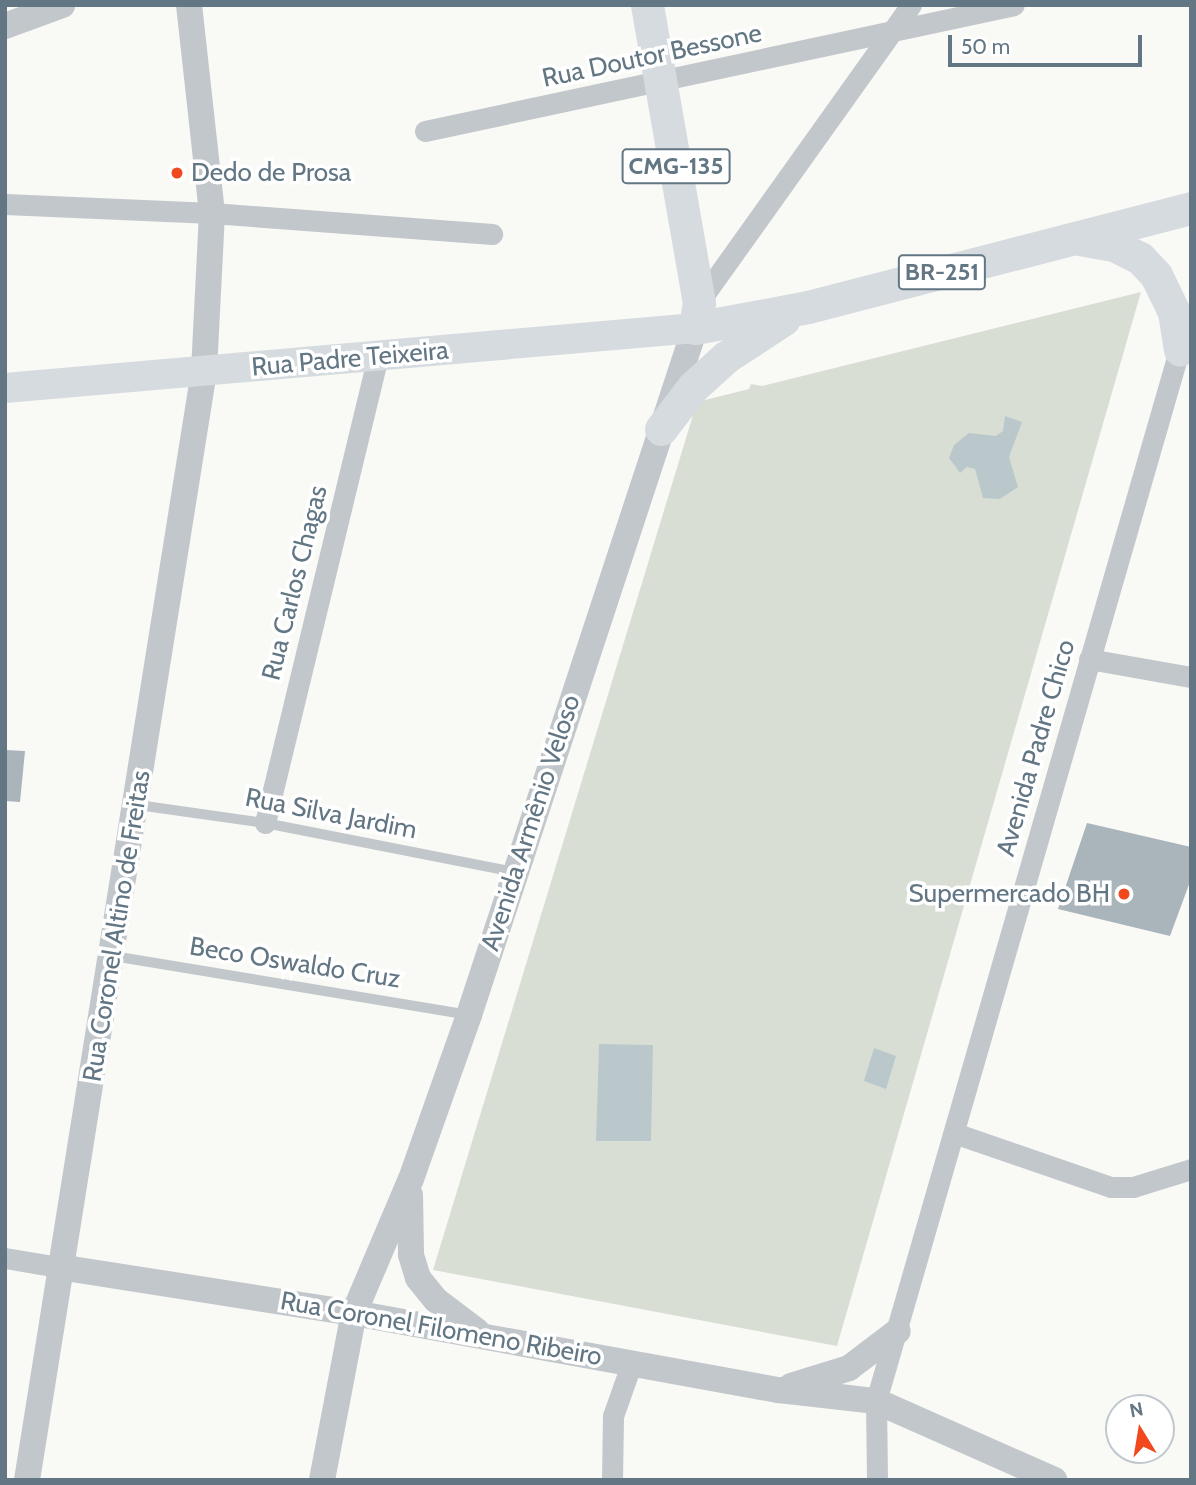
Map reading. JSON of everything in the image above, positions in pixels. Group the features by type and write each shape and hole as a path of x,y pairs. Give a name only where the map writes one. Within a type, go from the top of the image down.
{"main road":[{"name":"CMG-135","path":"647,5 663,83 697,315"},
{"name":"BR-251","path":"697,315 808,307 1191,208"},
{"path":"1077,238 1114,245 1140,258 1156,275 1174,312 1180,350"},
{"path":"661,429 693,387 726,357 764,329 808,307"},
{"name":"Rua Padre Teixeira","path":"5,388 378,356 697,315"}],"street":[{"path":"5,26 62,5"},
{"name":"Rua Coronel Altino de Freitas","path":"27,1480 138,805 205,371 212,213 190,5"},
{"path":"697,315 911,5"},
{"name":"Rua Doutor Bessone","path":"425,131 663,83 1014,5"},
{"path":"5,204 212,213 492,234"},
{"name":"Avenida Padre Chico","path":"877,1480 876,1401 957,1134 1089,659 1191,312"},
{"name":"Avenida Armênio Veloso","path":"322,1480 354,1312 411,1179 469,1015 697,315"},
{"name":"Rua Carlos Chagas","path":"265,823 378,356"},
{"path":"1089,659 1191,677"},
{"path":"957,1134 1111,1187 1133,1187 1191,1169"},
{"path":"411,1179 408,1225 418,1278 436,1300 482,1335"},
{"name":"Rua Coronel Filomeno Ribeiro","path":"5,1258 354,1312 779,1390 876,1401 1054,1480"},
{"path":"779,1390 849,1368 898,1331"},
{"path":"612,1480 613,1416 632,1362"}],"lane":[{"name":"Rua Silva Jardim","path":"138,805 265,823 514,872"},
{"name":"Beco Oswaldo Cruz","path":"113,956 469,1015"}],"shaded area":[{"path":"1141,292 837,1346 433,1270 697,402 749,389 751,384 762,386"},
{"path":"1005,416 1022,422 1009,457 1018,487 1000,499 983,498 975,469 967,467 960,473 949,458 954,445 969,433 996,436 1003,431"},
{"path":"599,1044 653,1045 651,1141 596,1141"},
{"path":"874,1048 896,1056 886,1089 864,1081"}],"building":[{"path":"5,750 25,751 20,802 5,801"},
{"name":"Supermercado BH","path":"1087,823 1191,847 1191,879 1170,936 1058,909"}],"place":[{"name":"Dedo de Prosa","path":"177,173"},
{"name":"Supermercado BH","path":"1124,894"}]}
